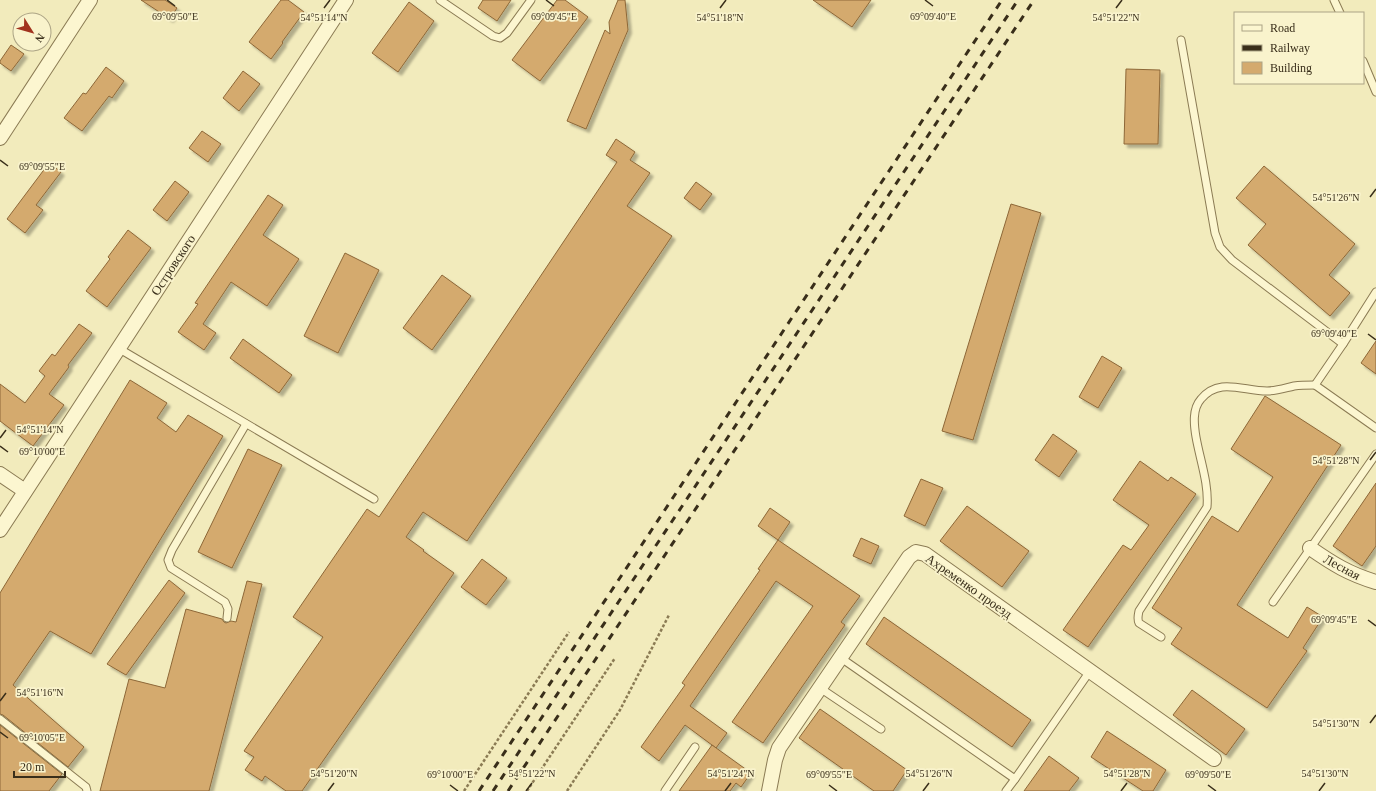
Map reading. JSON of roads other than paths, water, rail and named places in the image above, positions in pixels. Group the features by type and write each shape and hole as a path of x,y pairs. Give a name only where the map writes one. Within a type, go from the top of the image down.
{"street":[{"path":"0,138 90,0"},
{"name":"Островского","path":"0,530 346,0"},
{"path":"0,474 25,491"},
{"name":"Лесная","path":"1310,548 1347,572 1376,582"},
{"name":"Ахременко проезд","path":"769,791 776,754 909,557 916,552 925,554 1214,759"}],"lane":[{"path":"440,0 493,36 500,38 507,33 531,0"},
{"path":"1334,0 1340,12"},
{"path":"1181,40 1215,233 1220,247 1232,260 1343,344"},
{"path":"1364,63 1376,92"},
{"path":"1315,385 1376,292"},
{"path":"118,348 374,499"},
{"path":"1161,637 1139,623 1138,615 1139,611 1207,507 1207,492 1194,425 1195,412 1198,402 1206,393 1215,388 1236,387 1267,391 1295,386 1315,385 1376,428"},
{"path":"227,618 228,609 225,602 171,568 168,560 172,550 246,424"},
{"path":"1273,602 1376,454"},
{"path":"841,658 1015,779"},
{"path":"1006,791 1090,671"},
{"path":"820,688 881,729"},
{"path":"0,719 86,787 87,791"},
{"path":"665,791 695,747"}],"railway":[{"path":"479,791 1002,0"},
{"path":"493,791 1018,0"},
{"path":"508,791 1034,0"}]}
